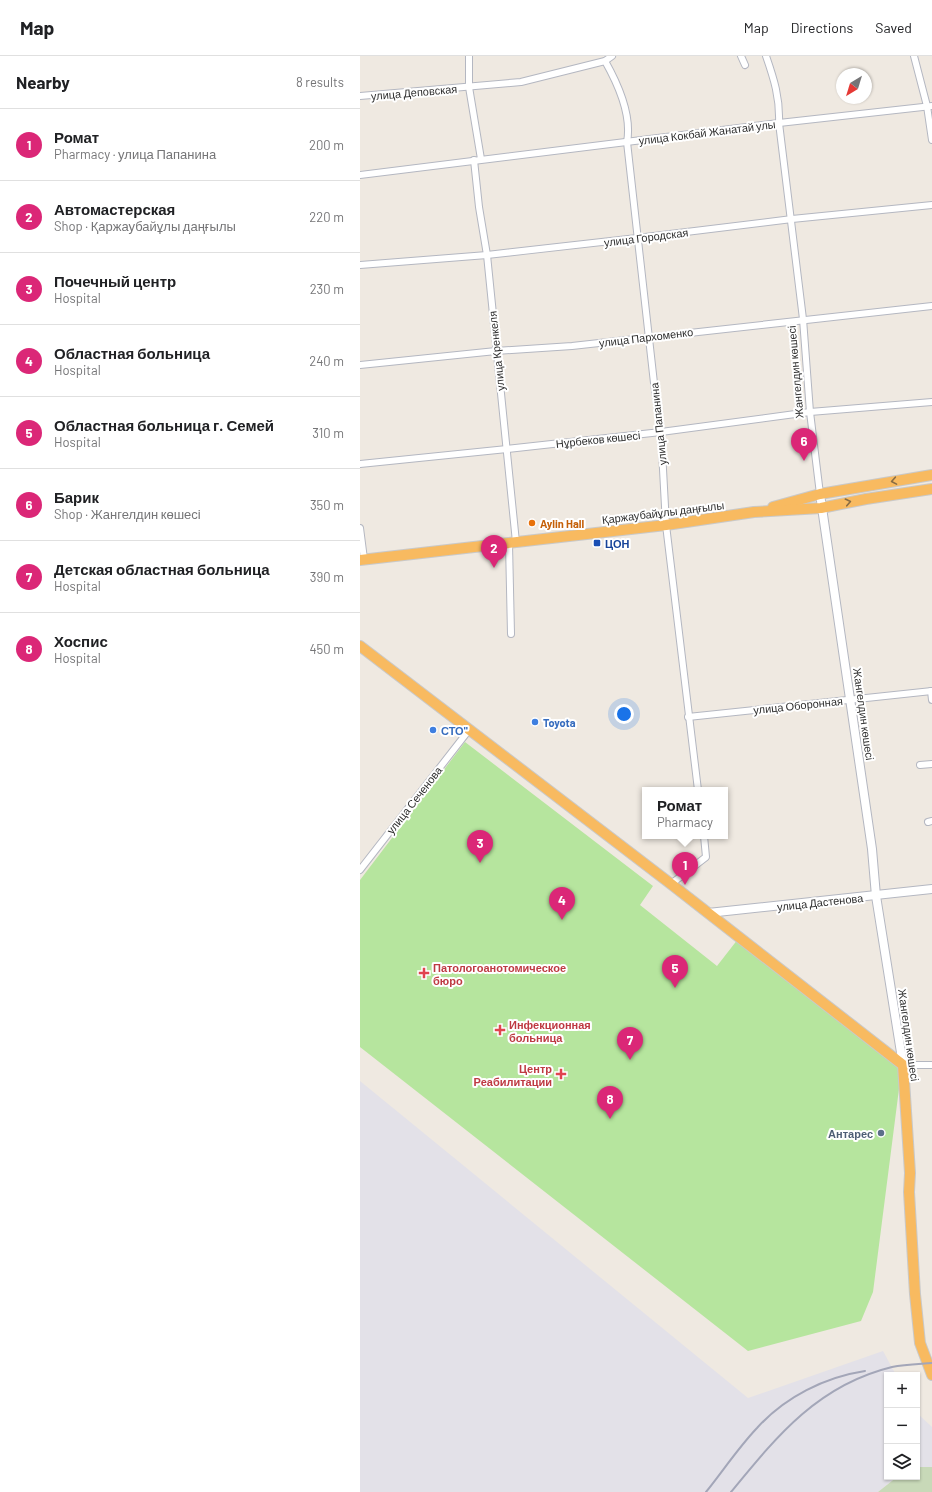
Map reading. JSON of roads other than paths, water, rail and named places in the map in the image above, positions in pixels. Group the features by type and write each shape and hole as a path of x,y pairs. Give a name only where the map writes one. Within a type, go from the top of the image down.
{"highway":[{"name":"Қаржаубайұлы даңғылы","path":"754,512 820,494 932,475"},
{"name":"Қаржаубайұлы даңғылы","path":"362,559 666,525 754,512 821,508 932,488"},
{"path":"360,646 671,884 903,1065"},
{"name":"Жангелдин көшесі","path":"903,1065 910,1173 909,1192 915,1294 920,1343 932,1375"}],"street":[{"name":"улица Деповская","path":"470,56 469,87 481,159"},
{"name":"улица Деповская","path":"360,96 521,82 605,62 612,56"},
{"path":"741,56 745,65"},
{"name":"Жангелдин көшесі","path":"766,56 778,94 780,106 779,123 792,219 803,320 810,412 821,508 872,849 876,896 903,1065"},
{"path":"914,56 929,106 932,140"},
{"name":"улица Папанина","path":"605,62 616,80 629,131 627,142 637,238 661,432 666,525 698,787"},
{"name":"улица Кокбай Жанатай улы","path":"360,175 481,159 929,106"},
{"name":"улица Кренкеля","path":"474,160 479,207 487,255 507,449 512,543 511,634"},
{"name":"улица Городская","path":"360,265 487,255 792,219 932,205"},
{"name":"улица Пархоменко","path":"360,365 496,351 572,346 649,336 932,306"},
{"name":"Нұрбеков көшесі","path":"360,464 661,432 810,412 932,402"},
{"path":"360,528 362,559"},
{"name":"улица Оборонная","path":"688,717 931,691 932,700"},
{"name":"улица Сеченова","path":"360,870 469,730"},
{"path":"920,765 932,764"},
{"path":"671,884 706,857 704,839"},
{"name":"улица Дастенова","path":"708,913 932,889"},
{"path":"903,1065 932,1065"}],"railway":[{"path":"731,1492 765,1451 801,1415 842,1386 866,1375 892,1367 932,1363"},
{"path":"706,1492 750,1436 780,1407 806,1390 821,1383 865,1371"}],"place":[{"name":"Барик","path":"804,461"},
{"name":"Aylin Hall","path":"532,523"},
{"name":"ЦОН","path":"597,543"},
{"name":"Автомастерская","path":"494,568"},
{"name":"Toyota","path":"535,722"},
{"name":"СТО\"","path":"433,730"},
{"name":"Почечный центр","path":"480,863"},
{"name":"Ромат","path":"685,885"},
{"name":"Областная больница","path":"562,920"},
{"name":"Патологоанотомическое бюро","path":"424,973"},
{"name":"Областная больница г. Семей","path":"675,988"},
{"name":"Инфекционная больница","path":"500,1030"},
{"name":"Детская областная больница","path":"630,1060"},
{"name":"Центр Реабилитации","path":"561,1074"},
{"name":"Хоспис","path":"610,1119"},
{"name":"Антарес","path":"881,1133"}]}
